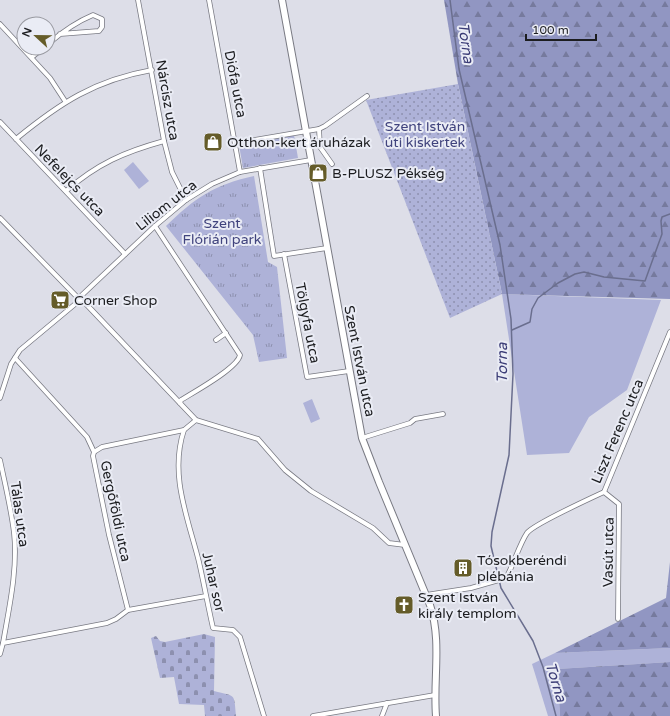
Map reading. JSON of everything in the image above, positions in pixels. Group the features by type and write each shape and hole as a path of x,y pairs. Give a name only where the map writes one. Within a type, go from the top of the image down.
{"main road":[{"name":"Szent István utca","path":"282,0 362,438 432,613 437,637 435,695 436,716"}],"street":[{"name":"Nárcisz utca","path":"138,0 164,141 172,172 186,200"},
{"name":"Diófa utca","path":"209,0 236,143 240,172"},
{"path":"56,37 60,34 75,23 94,15 102,19 102,27 99,31 60,34"},
{"path":"0,24 50,78 65,101"},
{"path":"16,139 65,101 109,81 152,70"},
{"path":"236,143 319,129 326,126 368,96"},
{"name":"Nefelejcs utca","path":"0,122 125,254"},
{"path":"319,129 320,147 332,164"},
{"path":"66,191 97,167 112,158 164,141"},
{"name":"Liliom utca","path":"80,300 82,295 155,226 186,200 212,184 240,172 311,160"},
{"path":"260,168 274,256 327,248"},
{"path":"0,218 80,300 86,304 196,420 258,439 286,470 311,491 373,528 390,543 405,545"},
{"path":"155,226 238,350 239,358 228,369 181,400 180,403"},
{"name":"Tölgyfa utca","path":"284,254 307,377 349,371"},
{"path":"0,398 11,364 20,350 80,300"},
{"name":"Liszt Ferenc utca","path":"426,595 491,583 506,578 528,532 540,524 604,492 670,332"},
{"path":"216,340 226,333"},
{"path":"15,358 87,436 94,452"},
{"path":"362,438 410,423 415,419 443,414"},
{"name":"Gergőföldi utca","path":"128,610 98,483 93,456 94,452 102,447 184,430 196,420"},
{"name":"Juhar sor","path":"184,430 179,445 178,459 180,489 213,628 233,630 240,637 264,716"},
{"name":"Tálas utca","path":"0,460 14,533 12,581 3,643"},
{"name":"Vasút utca","path":"604,492 619,504 618,619"},
{"path":"0,654 3,643 107,623 116,619 128,610 206,596"},
{"path":"313,716 435,695"},
{"path":"382,716 387,703"}],"green space":[{"path":"444,0 670,0 670,299 502,294 458,84"},
{"name":"Szent István úti kiskertek","path":"458,84 502,294 450,318 366,100"},
{"path":"294,135 298,158 243,168 239,145"},
{"path":"133,162 149,181 139,189 124,170"},
{"name":"Szent Flórián park","path":"254,176 268,262 277,267 287,358 259,362 253,335 166,226 196,200 216,188"},
{"path":"502,294 661,300 627,390 589,417 569,453 527,455"},
{"path":"312,399 320,419 311,423 303,403"},
{"path":"670,562 670,648 555,653 666,598"},
{"path":"204,634 215,637 214,691 230,695 234,699 236,716 205,716 204,705 179,704 174,677 160,678 151,638 156,636 160,641 165,642"},
{"path":"670,648 670,662 557,669 560,716 548,716 532,664 555,653"},
{"path":"670,662 670,716 560,716 557,669"}],"waterway":[{"name":"Torna","path":"450,0 459,69 500,245 511,319 513,374 509,455 492,532 491,546 501,588 533,641 543,667 556,716"},
{"path":"512,330 530,322 532,309 538,298 558,283 575,274 584,272 604,277 645,281 662,234 662,217 670,214"}],"place":[{"name":"Otthon-kert áruházak","path":"213,142"},
{"name":"B-PLUSZ Pékség","path":"318,173"},
{"name":"Corner Shop","path":"60,300"},
{"name":"Tósokberéndi plébánia","path":"463,568"},
{"name":"Szent István király templom","path":"404,605"}]}
